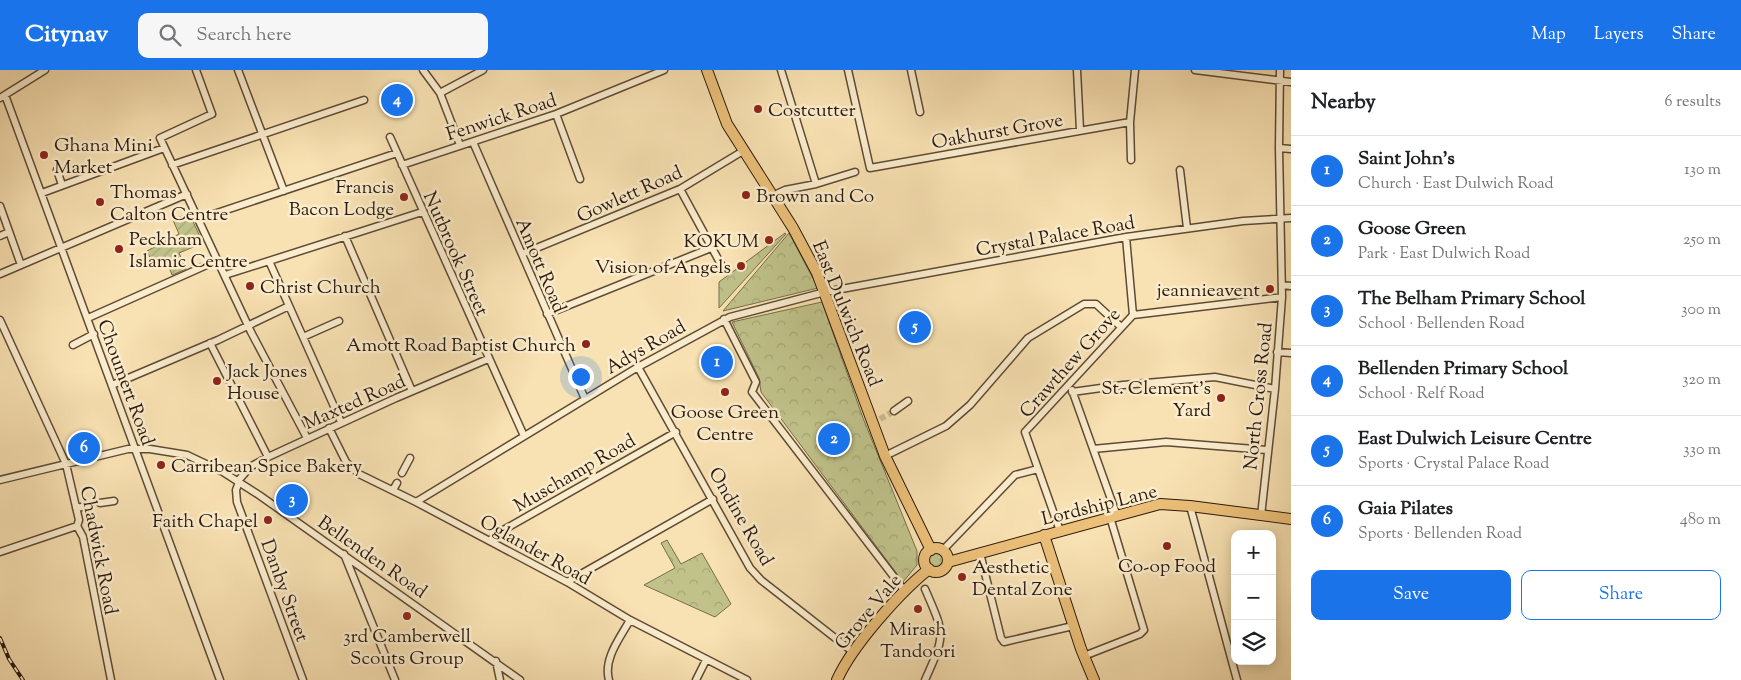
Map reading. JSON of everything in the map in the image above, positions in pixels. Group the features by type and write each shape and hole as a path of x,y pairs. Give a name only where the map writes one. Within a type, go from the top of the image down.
{"main road":[{"name":"East Dulwich Road","path":"707,70 726,124 798,235 825,292 876,423 884,456 931,550"},
{"name":"Lordship Lane","path":"948,562 1160,504 1291,519"},
{"path":"1044,535 1073,626 1094,680"},
{"path":"931,550 942,550 946,554 948,562 940,571 929,569 925,557 931,550"},
{"name":"Grove Vale","path":"837,680 853,652 904,590 929,569"}],"street":[{"path":"3,96 45,70"},
{"path":"196,70 212,114 160,138 257,345 307,438"},
{"path":"238,70 284,191"},
{"path":"423,70 440,93 460,144"},
{"path":"440,93 483,70"},
{"name":"Fenwick Road","path":"402,165 460,144 473,142 556,114 664,70"},
{"path":"781,70 816,184"},
{"name":"Oakhurst Grove","path":"848,70 870,168 1130,122"},
{"path":"912,70 920,112"},
{"path":"1077,70 1080,130"},
{"path":"1130,160 1130,122 1135,70"},
{"path":"1195,70 1291,82"},
{"name":"North Cross Road","path":"1261,516 1275,389 1282,297 1279,148 1280,70"},
{"name":"Choumert Road","path":"3,96 62,247 220,680"},
{"path":"172,165 364,100"},
{"path":"556,114 580,179"},
{"name":"Nutbrook Street","path":"390,137 524,436"},
{"name":"Amott Road","path":"473,142 585,399"},
{"path":"42,194 164,148"},
{"path":"1279,148 1291,149"},
{"name":"Gowlett Road","path":"522,254 680,189 743,151"},
{"path":"199,219 397,153"},
{"path":"57,170 62,185"},
{"path":"1180,170 1187,228"},
{"path":"772,196 785,190 816,184 855,172"},
{"path":"680,189 724,270"},
{"path":"0,274 187,194"},
{"path":"0,206 21,265"},
{"path":"225,275 422,212"},
{"name":"Crystal Palace Road","path":"825,292 1187,228 1291,218"},
{"path":"0,236 9,232"},
{"path":"345,236 412,391"},
{"name":"Crawthew Grove","path":"1060,531 1025,432 1133,315 1126,238"},
{"path":"547,314 711,248"},
{"path":"88,318 218,260"},
{"path":"269,261 341,422"},
{"path":"1282,285 1291,286"},
{"name":"Adys Road","path":"416,502 638,366 724,319 825,292"},
{"path":"1133,315 1282,297"},
{"path":"884,456 946,426 970,405 1028,338 1084,304 1096,304 1121,327"},
{"path":"112,385 290,306"},
{"path":"724,319 756,382 752,392 904,590"},
{"name":"Chadwick Road","path":"0,320 66,464 111,680"},
{"path":"303,337 340,322"},
{"path":"73,345 94,334"},
{"path":"210,343 268,457"},
{"path":"1278,352 1291,353"},
{"name":"Maxted Road","path":"239,482 250,467 268,457 341,422 488,359"},
{"name":"Ondine Road","path":"638,366 753,572 853,652"},
{"path":"1072,392 1123,384 1215,377 1275,389"},
{"path":"1071,382 1072,392 1114,517 1144,630 1140,634 1084,656"},
{"path":"894,411 908,401"},
{"name":"Oglander Road","path":"329,428 338,449 352,468 567,582 630,620 747,680"},
{"name":"Muschamp Road","path":"490,541 498,533 676,432"},
{"path":"1093,450 1166,442 1267,450"},
{"name":"Bellenden Road","path":"0,480 136,449 187,455 239,482 344,553 520,680"},
{"path":"402,473 410,458"},
{"path":"942,550 1015,475 1038,469"},
{"name":"Danby Street","path":"239,482 236,490 237,502 303,680"},
{"path":"393,490 397,483"},
{"path":"567,582 713,499"},
{"path":"100,503 114,501"},
{"path":"76,508 88,506"},
{"path":"1190,506 1237,680"},
{"path":"0,552 78,526"},
{"path":"344,553 395,680"},
{"path":"980,553 1001,638 1004,642 1073,626"},
{"path":"925,589 938,620 942,638 940,647 925,680"},
{"path":"609,680 606,672 609,659 630,620"},
{"path":"696,680 706,660"},
{"path":"496,661 500,680"}],"green space":[{"path":"189,213 203,243 179,253 186,269 172,275 166,259 153,264 147,251 179,234 173,220"},
{"path":"789,233 818,288 723,311"},
{"path":"786,234 719,308 719,282"},
{"path":"822,302 863,418 917,551 917,565 903,582 761,392 759,378 732,322"},
{"path":"667,540 681,564 702,553 731,604 715,617 644,585 675,568 661,543"},
{"path":"936,552 944,560 936,568 928,560"}],"tunnel":[{"path":"880,419 894,411"}],"railway":[{"path":"0,638 9,659 23,680"}],"place":[{"name":"Bellenden Primary School","path":"397,100"},
{"name":"Costcutter","path":"758,109"},
{"name":"Ghana Mini Market","path":"44,155"},
{"name":"Brown and Co","path":"746,195"},
{"name":"Francis Bacon Lodge","path":"404,197"},
{"name":"Thomas Calton Centre","path":"100,202"},
{"name":"KOKUM","path":"769,240"},
{"name":"Peckham Islamic Centre","path":"119,249"},
{"name":"Vision of Angels","path":"741,266"},
{"name":"Christ Church","path":"250,286"},
{"name":"jeannieavent","path":"1270,289"},
{"name":"East Dulwich Leisure Centre","path":"915,327"},
{"name":"Amott Road Baptist Church","path":"586,344"},
{"name":"Saint John's","path":"717,362"},
{"name":"Jack Jones House","path":"217,381"},
{"name":"Goose Green Centre","path":"725,392"},
{"name":"St. Clement's Yard","path":"1221,398"},
{"name":"Goose Green","path":"834,439"},
{"name":"Gaia Pilates","path":"84,448"},
{"name":"Carribean Spice Bakery","path":"161,465"},
{"name":"The Belham Primary School","path":"292,500"},
{"name":"Faith Chapel","path":"268,520"},
{"name":"Co-op Food","path":"1167,546"},
{"name":"Aesthetic Dental Zone","path":"962,577"},
{"name":"Mirash Tandoori","path":"918,609"},
{"name":"3rd Camberwell Scouts Group","path":"407,616"}]}
